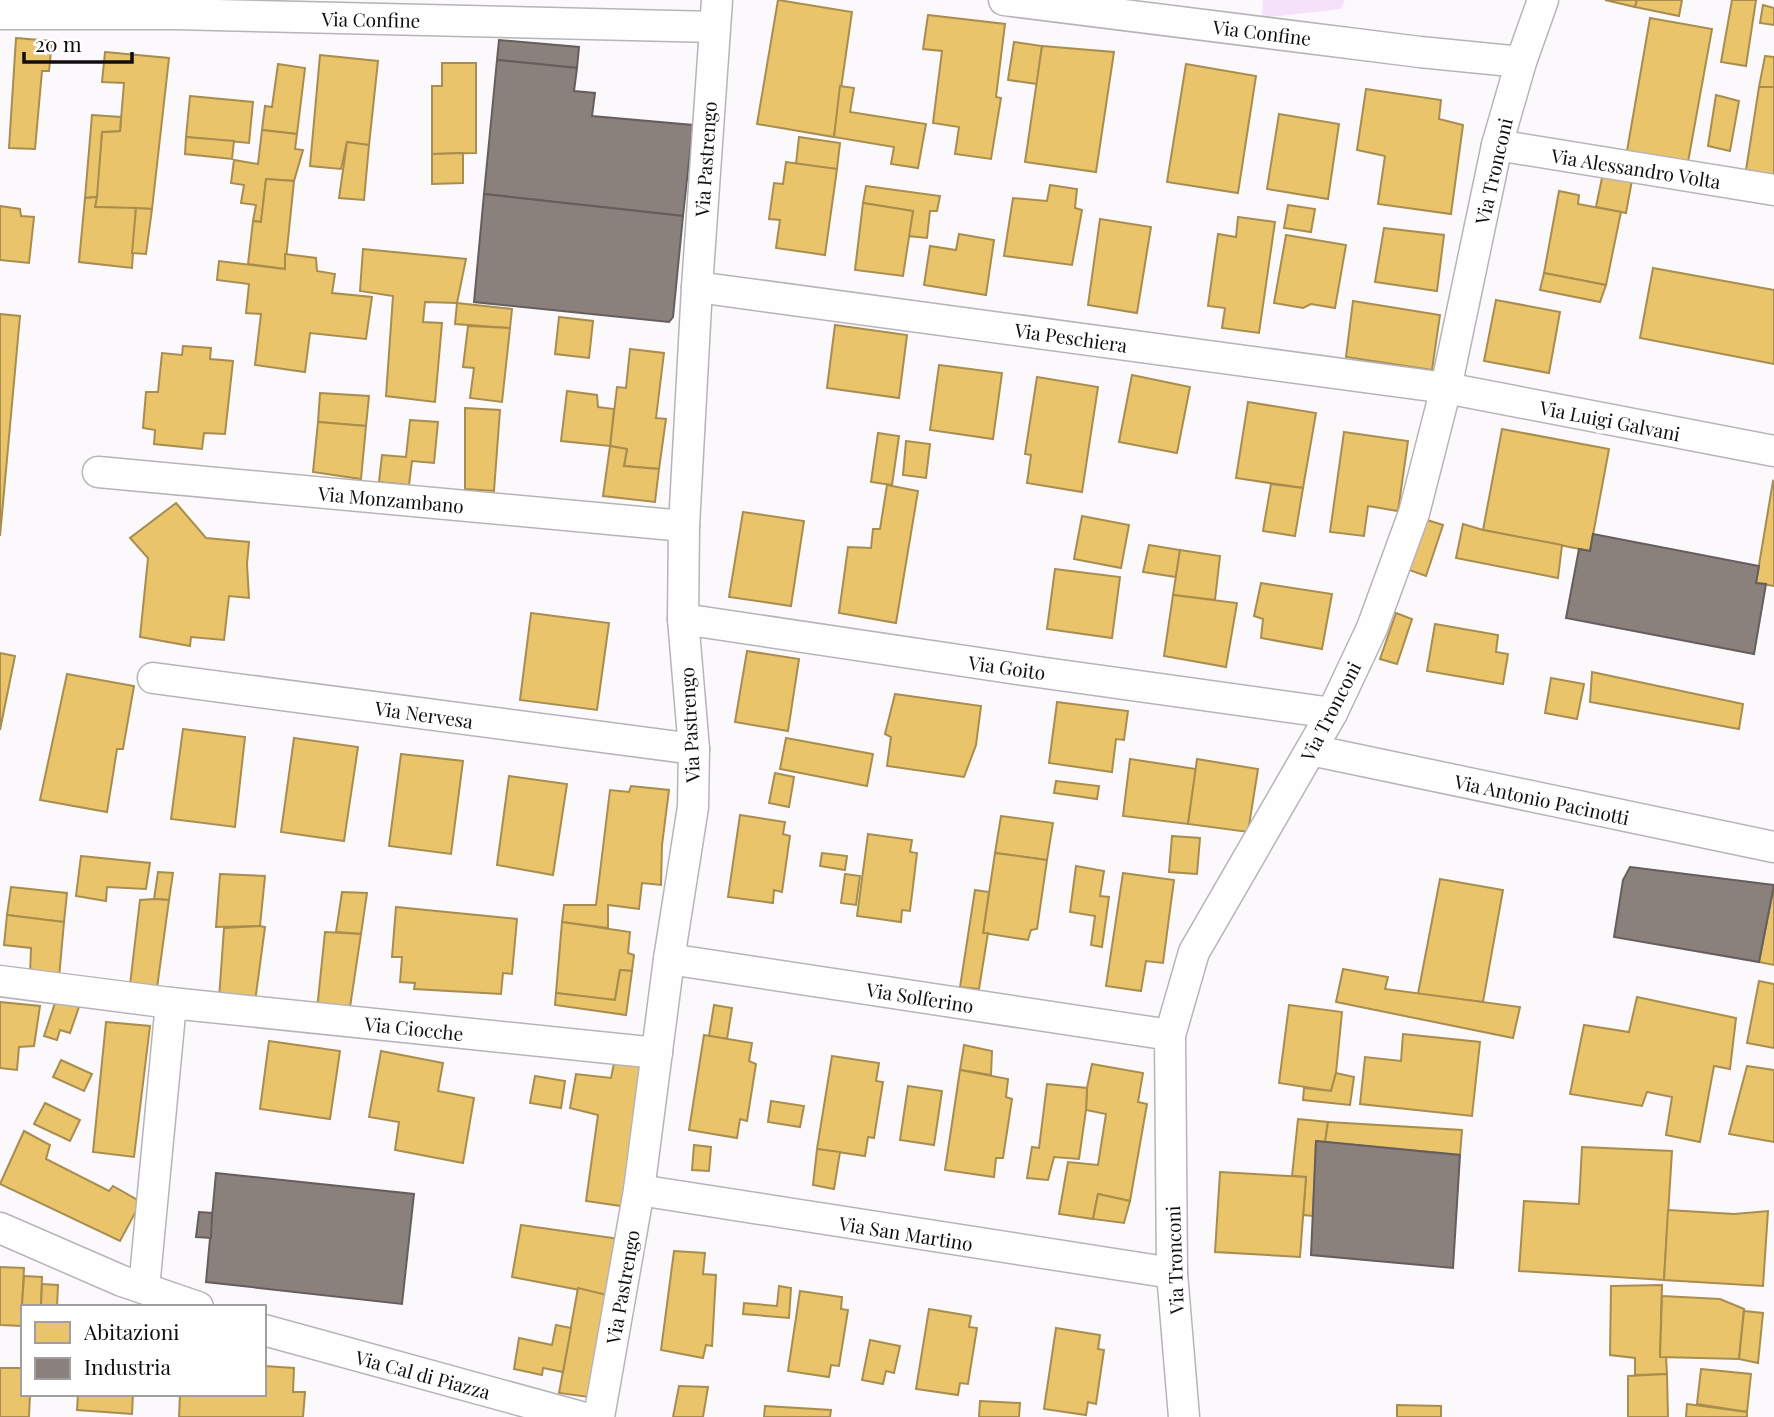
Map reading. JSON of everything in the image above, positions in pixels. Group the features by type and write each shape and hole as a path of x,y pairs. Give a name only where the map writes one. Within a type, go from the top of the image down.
{"street":[{"name":"Via Confine","path":"1004,0 1521,62"},
{"name":"Via Tronconi","path":"1184,1417 1172,1273 1170,1035 1194,952 1332,713 1372,628 1414,513 1446,388 1497,145 1521,62 1543,0"},
{"name":"Via Confine","path":"0,14 175,7 715,14"},
{"name":"Via Pastrengo","path":"599,1417 639,1190 692,807 694,749 682,618 684,526 715,14"},
{"name":"Via Alessandro Volta","path":"1497,145 1774,190"},
{"name":"Via Peschiera","path":"697,287 1446,388"},
{"name":"Via Luigi Galvani","path":"1446,388 1774,452"},
{"name":"Via Monzambano","path":"98,472 684,526"},
{"name":"Via Goito","path":"682,618 1332,713"},
{"name":"Via Nervesa","path":"153,678 694,749"},
{"name":"Via Antonio Pacinotti","path":"1311,750 1774,847"},
{"name":"Via Solferino","path":"669,959 1170,1035"},
{"name":"Via Ciocche","path":"0,981 171,1003 657,1054"},
{"path":"144,1287 171,1003"},
{"name":"Via San Martino","path":"639,1190 1172,1273"},
{"path":"0,1228 122,1281 193,1305"},
{"name":"Via Cal di Piazza","path":"266,1331 581,1417"}],"shaded area":[{"path":"1263,0 1345,0 1341,9 1262,18"}],"building: Abitazioni":[{"path":"778,0 852,12 834,137 757,124"},
{"path":"1605,0 1637,0 1635,7"},
{"path":"1637,0 1682,0 1679,16 1635,7"},
{"path":"1732,0 1756,0 1746,66 1721,62"},
{"path":"1763,5 1774,8 1774,25 1760,23"},
{"path":"928,15 1005,24 996,97 1001,98 991,159 955,154 959,127 933,123 942,51 923,49"},
{"path":"1650,18 1712,29 1688,162 1627,151"},
{"path":"16,38 52,41 49,71 42,71 35,149 9,148"},
{"path":"1014,42 1042,46 1037,84 1008,80"},
{"path":"1042,46 1114,52 1096,172 1025,162"},
{"path":"105,52 169,58 152,209 95,207 102,132 120,131 124,83 102,82"},
{"path":"320,55 378,61 369,145 347,142 341,169 310,166"},
{"path":"1765,56 1774,57 1774,87 1759,87"},
{"path":"442,63 476,63 476,153 432,154 432,86 442,86"},
{"path":"278,64 305,68 297,134 262,130 265,106 272,107"},
{"path":"1186,64 1256,76 1238,193 1167,182"},
{"path":"840,86 854,88 850,112 926,124 918,168 891,164 894,147 834,137"},
{"path":"1759,87 1774,87 1774,175 1746,170"},
{"path":"1366,89 1441,100 1439,119 1463,125 1451,214 1378,204 1385,156 1357,150"},
{"path":"1716,95 1739,101 1730,151 1708,146"},
{"path":"190,96 253,102 249,143 186,137"},
{"path":"1279,114 1339,124 1328,199 1267,189"},
{"path":"92,115 121,117 120,131 102,132 97,197 85,198"},
{"path":"262,130 297,134 295,149 303,150 294,181 266,179 261,222 253,221 256,205 241,203 244,185 231,183 234,160 258,164"},
{"path":"186,137 234,141 232,159 185,154"},
{"path":"799,137 840,143 837,169 796,164"},
{"path":"347,142 369,145 364,200 339,198"},
{"path":"463,153 463,183 432,184 432,154"},
{"path":"786,162 837,169 825,255 776,248 780,220 769,219 774,183 783,184"},
{"path":"1603,173 1632,180 1626,213 1596,207"},
{"path":"266,179 294,181 285,269 248,264 253,221 261,222"},
{"path":"1050,185 1077,189 1075,208 1082,210 1072,265 1004,256 1013,198 1047,201"},
{"path":"866,186 940,196 937,211 930,211 927,238 908,236 913,211 863,203"},
{"path":"1559,191 1579,195 1578,204 1621,212 1606,285 1544,273"},
{"path":"97,197 95,207 136,208 132,268 79,262 85,198"},
{"path":"863,203 913,211 903,276 855,270"},
{"path":"1288,205 1315,209 1311,232 1284,228"},
{"path":"0,206 20,209 21,216 34,217 29,263 0,260"},
{"path":"136,208 152,209 146,254 132,253"},
{"path":"1238,217 1275,222 1259,333 1222,328 1225,308 1208,306 1218,234 1236,237"},
{"path":"1100,219 1151,227 1137,313 1088,305"},
{"path":"1384,228 1444,235 1437,291 1375,282"},
{"path":"959,234 994,240 986,295 924,285 930,246 956,250"},
{"path":"1286,235 1346,245 1335,308 1311,304 1303,308 1274,303"},
{"path":"363,249 466,259 457,303 425,302 423,322 442,323 435,402 386,396 393,296 360,291"},
{"path":"285,254 316,258 317,271 335,274 332,293 372,297 366,339 310,333 305,372 255,365 261,314 246,313 249,284 217,280 219,261 285,269"},
{"path":"1653,268 1774,290 1774,364 1640,338"},
{"path":"1544,273 1606,285 1600,302 1540,290"},
{"path":"1496,300 1560,312 1549,373 1484,361"},
{"path":"1353,301 1440,315 1432,370 1346,357"},
{"path":"457,303 512,309 510,328 455,324"},
{"path":"0,314 20,316 0,536"},
{"path":"559,317 593,321 589,358 555,354"},
{"path":"835,325 907,335 899,398 827,388"},
{"path":"468,326 510,328 502,402 470,398 474,368 463,367"},
{"path":"183,346 211,348 210,359 233,361 225,434 204,433 202,449 154,444 155,430 143,428 146,392 158,392 162,353 182,355"},
{"path":"630,349 664,353 656,418 666,419 659,469 624,466 627,449 610,446 617,387 626,388"},
{"path":"939,365 1002,373 993,439 930,430"},
{"path":"1132,375 1190,387 1177,453 1119,442"},
{"path":"1037,377 1098,387 1082,492 1027,483 1031,455 1025,454"},
{"path":"567,391 597,395 598,407 614,409 610,446 561,441"},
{"path":"320,393 369,396 366,426 318,422"},
{"path":"1248,402 1316,413 1303,488 1236,478"},
{"path":"465,408 500,410 494,491 465,489"},
{"path":"410,420 438,422 434,463 412,461 409,485 379,482 382,455 406,457"},
{"path":"318,422 366,426 361,479 313,472"},
{"path":"1502,429 1609,449 1590,551 1483,530"},
{"path":"1344,432 1408,441 1398,511 1368,506 1364,536 1330,532"},
{"path":"878,433 899,436 892,485 871,482"},
{"path":"906,441 930,444 926,478 903,475"},
{"path":"610,446 627,449 624,466 659,469 655,502 603,496"},
{"path":"1774,482 1774,586 1756,583"},
{"path":"1271,484 1303,488 1295,536 1263,531"},
{"path":"887,485 918,491 896,623 839,613 848,547 871,548 873,529 880,529"},
{"path":"176,503 206,538 249,542 249,598 229,596 224,640 191,637 190,646 140,637 148,558 130,538"},
{"path":"743,512 804,521 791,606 729,597"},
{"path":"1082,516 1129,525 1121,568 1074,559"},
{"path":"1427,520 1443,525 1426,576 1409,570"},
{"path":"1463,524 1562,545 1558,578 1456,558"},
{"path":"1149,545 1180,550 1176,577 1143,572"},
{"path":"1180,550 1220,556 1215,600 1173,595"},
{"path":"1055,569 1120,577 1112,638 1047,629"},
{"path":"1261,583 1332,594 1322,649 1261,638 1263,619 1254,616"},
{"path":"1173,595 1237,603 1226,667 1164,656"},
{"path":"531,613 609,623 597,710 520,700"},
{"path":"1396,613 1412,619 1397,664 1380,659"},
{"path":"1435,624 1498,635 1496,652 1508,654 1503,684 1427,671"},
{"path":"747,651 799,659 788,731 735,722"},
{"path":"0,653 15,656 0,730"},
{"path":"1592,672 1743,704 1739,729 1590,702"},
{"path":"67,674 134,686 123,749 117,749 107,812 40,800"},
{"path":"1551,678 1584,684 1577,719 1545,713"},
{"path":"895,694 981,706 976,745 964,777 887,766 891,737 885,734"},
{"path":"1057,702 1128,711 1124,740 1116,739 1112,772 1049,763"},
{"path":"183,729 245,737 235,827 171,819"},
{"path":"294,738 358,747 344,841 281,832"},
{"path":"786,738 873,754 867,786 780,769"},
{"path":"401,754 463,761 451,854 389,846"},
{"path":"1130,759 1196,769 1188,824 1123,816"},
{"path":"1197,759 1258,769 1248,832 1188,824"},
{"path":"775,773 794,777 789,807 769,803"},
{"path":"509,776 567,784 553,875 497,865"},
{"path":"1056,781 1099,786 1097,799 1054,793"},
{"path":"631,786 669,790 662,845 661,885 642,883 639,909 608,905 608,928 562,922 564,905 596,905 610,790 629,792"},
{"path":"740,815 785,822 783,834 790,836 782,892 774,890 773,903 728,897"},
{"path":"1001,816 1053,823 1047,860 995,853"},
{"path":"868,834 912,840 910,852 917,853 910,911 902,910 901,922 857,916"},
{"path":"1172,836 1200,838 1197,874 1169,872"},
{"path":"822,853 847,856 845,870 820,866"},
{"path":"995,853 1047,860 1037,929 1031,930 1028,940 983,933"},
{"path":"81,856 150,863 146,889 107,887 106,901 76,896"},
{"path":"1076,866 1104,871 1100,896 1109,897 1102,947 1091,945 1095,916 1070,912"},
{"path":"158,872 173,873 169,900 154,899"},
{"path":"1123,873 1174,880 1163,963 1146,961 1141,991 1106,986"},
{"path":"220,874 265,876 260,926 216,927"},
{"path":"845,874 860,876 856,905 841,903"},
{"path":"1440,879 1503,890 1483,1002 1418,994"},
{"path":"1774,885 1774,965 1759,962"},
{"path":"11,887 67,893 64,922 7,915"},
{"path":"975,890 989,892 983,933 988,933 979,989 960,987"},
{"path":"342,892 367,893 361,934 336,932"},
{"path":"140,900 169,900 157,988 130,985"},
{"path":"396,907 517,919 512,974 503,973 501,994 414,989 415,983 400,982 402,957 392,957"},
{"path":"7,915 64,922 59,978 30,976 31,948 4,945"},
{"path":"562,922 630,932 628,953 634,955 632,971 620,970 615,1000 556,993"},
{"path":"265,927 255,1002 219,999 224,928"},
{"path":"325,932 361,934 349,1014 317,1010"},
{"path":"1343,969 1388,977 1385,989 1520,1007 1513,1038 1336,1002"},
{"path":"620,970 632,971 626,1015 555,1005 556,993 615,1000"},
{"path":"1759,981 1774,984 1774,1048 1747,1043"},
{"path":"1637,997 1736,1018 1730,1069 1714,1066 1700,1142 1666,1135 1672,1097 1647,1092 1642,1106 1570,1094 1584,1025 1629,1032"},
{"path":"56,1000 79,1007 70,1033 60,1030 57,1040 44,1036"},
{"path":"0,1002 40,1006 34,1046 19,1047 17,1070 0,1068"},
{"path":"714,1005 732,1008 727,1039 709,1036"},
{"path":"1289,1005 1342,1012 1336,1073 1331,1091 1279,1083"},
{"path":"106,1022 150,1026 134,1157 93,1152"},
{"path":"1403,1034 1480,1042 1472,1116 1360,1104 1365,1057 1401,1061"},
{"path":"704,1035 752,1043 749,1061 756,1064 747,1121 740,1119 737,1138 689,1130"},
{"path":"269,1041 340,1051 330,1119 260,1109"},
{"path":"964,1045 992,1051 991,1075 960,1070"},
{"path":"381,1051 443,1063 438,1091 474,1098 463,1163 395,1150 399,1122 369,1117"},
{"path":"832,1056 879,1063 876,1081 883,1082 874,1138 868,1137 865,1156 817,1149"},
{"path":"61,1060 92,1074 84,1091 53,1077"},
{"path":"614,1063 644,1067 621,1206 586,1201 598,1115 570,1108 576,1074 611,1078"},
{"path":"1092,1064 1143,1073 1138,1102 1147,1104 1130,1201 1098,1194 1093,1219 1059,1214 1068,1162 1098,1165 1106,1114 1086,1110"},
{"path":"1747,1066 1774,1070 1774,1142 1729,1134"},
{"path":"960,1070 1008,1079 1006,1097 1012,1099 1003,1158 996,1158 994,1177 945,1170"},
{"path":"1336,1073 1354,1077 1350,1105 1303,1100 1304,1088 1331,1091"},
{"path":"535,1076 565,1081 561,1108 530,1103"},
{"path":"1047,1084 1087,1088 1079,1159 1054,1157 1048,1180 1027,1178 1032,1147 1039,1148"},
{"path":"908,1086 942,1091 934,1145 900,1140"},
{"path":"771,1101 804,1106 800,1127 768,1122"},
{"path":"45,1103 80,1120 70,1141 34,1124"},
{"path":"1298,1119 1328,1122 1325,1142 1316,1141 1313,1216 1303,1215 1306,1177 1292,1176"},
{"path":"1328,1122 1462,1130 1460,1155 1325,1142"},
{"path":"24,1131 50,1145 46,1159 109,1191 113,1186 141,1202 120,1241 0,1184"},
{"path":"694,1145 711,1147 709,1171 692,1170"},
{"path":"1582,1147 1672,1151 1664,1280 1519,1271 1524,1201 1579,1204"},
{"path":"817,1149 840,1152 834,1189 813,1185"},
{"path":"1220,1172 1306,1177 1300,1257 1215,1252"},
{"path":"1098,1194 1130,1201 1124,1223 1093,1219"},
{"path":"1668,1210 1734,1214 1768,1211 1763,1286 1664,1280"},
{"path":"521,1225 620,1239 611,1296 512,1277"},
{"path":"674,1251 705,1253 703,1274 716,1275 712,1346 706,1345 703,1358 661,1350"},
{"path":"0,1267 24,1268 21,1326 0,1325"},
{"path":"24,1276 42,1277 41,1305 22,1305"},
{"path":"42,1284 58,1285 57,1305 41,1305"},
{"path":"1662,1285 1660,1357 1666,1356 1667,1374 1635,1375 1635,1358 1610,1355 1611,1286"},
{"path":"779,1286 791,1288 789,1318 743,1314 744,1303 777,1306"},
{"path":"578,1288 611,1296 596,1398 559,1393"},
{"path":"800,1291 842,1297 841,1309 848,1310 839,1366 831,1365 829,1377 788,1371"},
{"path":"1662,1296 1720,1299 1744,1309 1739,1359 1660,1357"},
{"path":"929,1309 971,1316 969,1327 977,1328 968,1384 960,1383 958,1395 916,1389"},
{"path":"1744,1311 1763,1313 1758,1363 1739,1359"},
{"path":"556,1325 571,1328 563,1372 543,1368 542,1375 514,1369 519,1338 552,1345"},
{"path":"1056,1328 1100,1335 1098,1349 1104,1350 1096,1404 1088,1402 1086,1415 1044,1409"},
{"path":"870,1340 900,1346 894,1373 886,1371 883,1384 862,1380"},
{"path":"266,1366 294,1368 293,1392 305,1392 303,1417 179,1417 180,1396 266,1396"},
{"path":"0,1368 21,1368 21,1396 30,1396 29,1417 0,1417"},
{"path":"1701,1369 1751,1374 1747,1412 1697,1404"},
{"path":"1667,1374 1668,1417 1628,1417 1628,1376"},
{"path":"679,1386 708,1387 703,1417 673,1417"},
{"path":"78,1396 133,1396 132,1414 77,1410"},
{"path":"980,1401 1020,1403 1019,1417 979,1417"},
{"path":"1687,1404 1747,1412 1747,1417 1686,1417"},
{"path":"1397,1405 1441,1406 1441,1417 1397,1417"},
{"path":"765,1406 831,1410 830,1417 764,1417"}],"building: Industria":[{"path":"499,40 579,47 577,68 497,60"},
{"path":"497,60 577,68 574,91 595,93 592,116 693,125 683,216 484,194"},
{"path":"484,194 683,216 673,317 669,322 474,302"},
{"path":"1593,534 1759,566 1756,583 1766,584 1754,654 1566,618 1579,549 1590,551"},
{"path":"1630,867 1774,885 1759,962 1614,937 1623,880"},
{"path":"1316,1141 1460,1155 1453,1268 1311,1255"},
{"path":"216,1173 414,1194 402,1304 206,1282"},
{"path":"199,1212 212,1213 211,1238 196,1237"}]}
